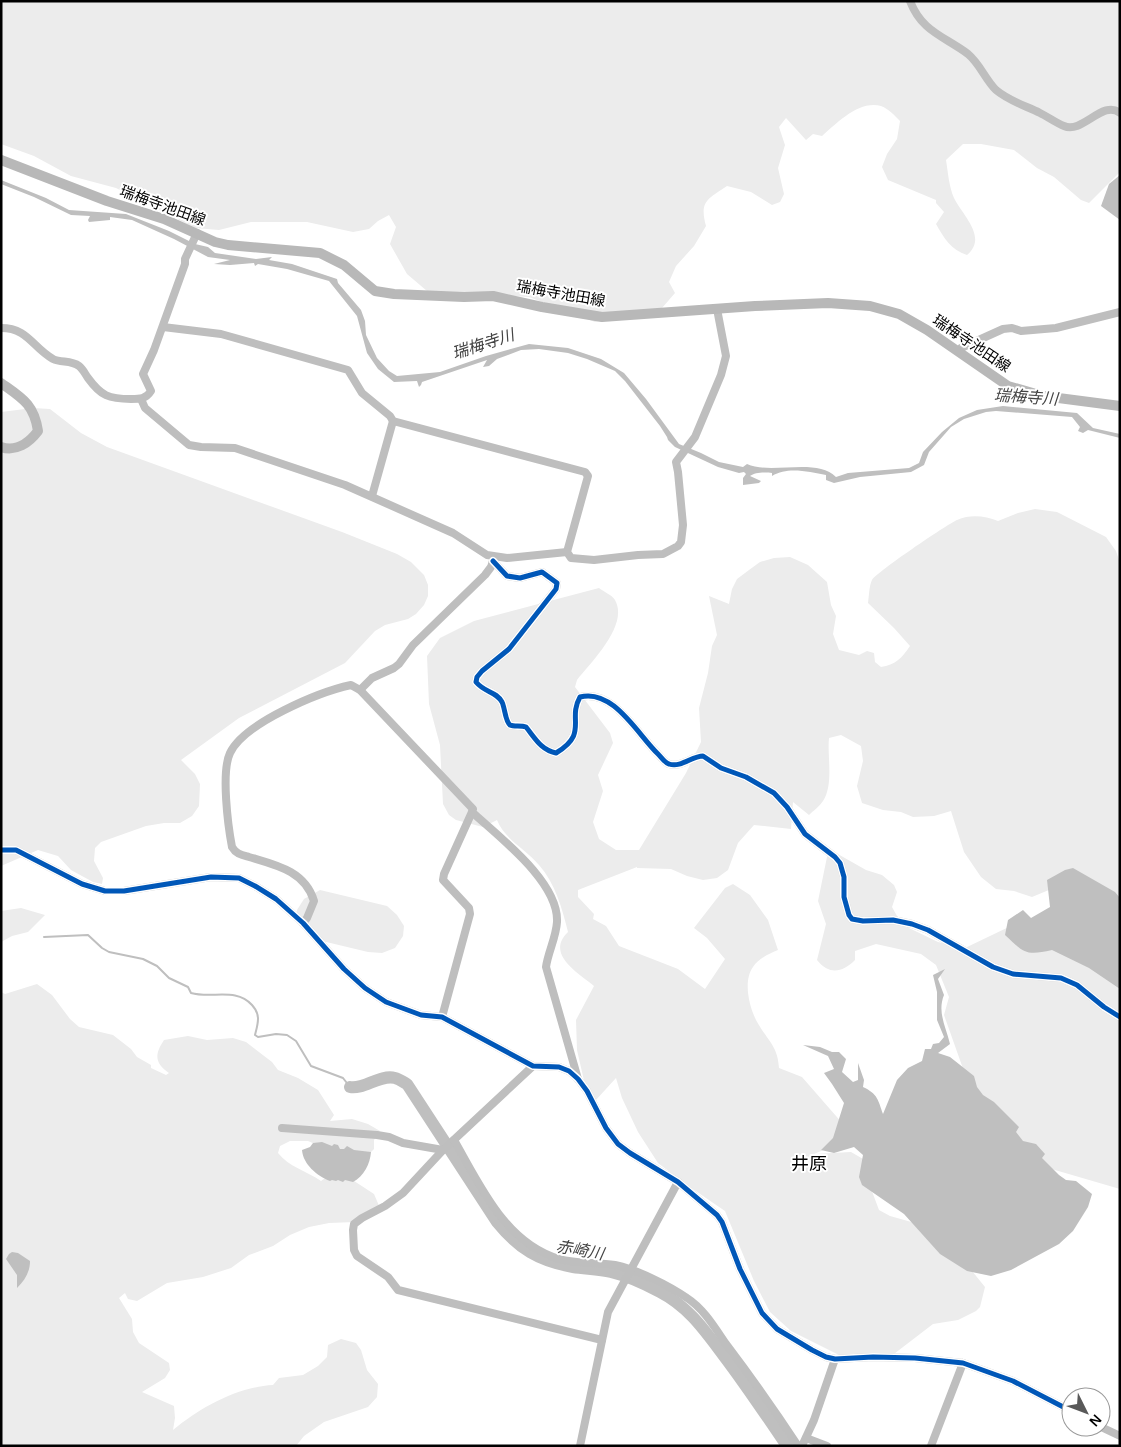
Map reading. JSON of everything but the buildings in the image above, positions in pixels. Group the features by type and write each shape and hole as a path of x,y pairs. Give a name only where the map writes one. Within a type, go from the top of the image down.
{"main road":[{"name":"瑞梅寺池田線","path":"1,160 58,183 164,219 197,232 215,242 228,245 320,253 344,265 375,291 394,294 464,297 493,296 542,307 602,317 755,306 828,303 870,306 899,314 959,351 1008,386 1043,396 1120,406"},
{"path":"1,383 29,404 36,418 38,431 31,440 19,447 8,449 1,447"}],"street":[{"path":"910,1 914,13 922,23 939,37 967,53 998,92 1018,104 1040,113 1065,127 1073,128 1086,122 1096,114 1110,110 1120,112"},
{"path":"1,328 11,328 22,332 54,360 74,363 82,368 102,394 119,399 141,399 148,396 151,391 143,374 163,328 187,255 197,232"},
{"path":"393,422 585,472 588,476 567,552 571,558 594,560 664,554 682,542 676,462 691,442 715,391 726,356 717,309"},
{"path":"959,351 961,348 1003,329 1012,328 1021,331 1056,328 1120,312"},
{"path":"163,328 221,334 348,370 362,393 390,416 393,422 372,496"},
{"path":"141,399 145,408 189,445 235,448 372,496 453,533 494,559 507,576 520,578 542,572 557,583 556,589 509,649 482,671 477,677 476,682 482,690 494,694 501,700 511,726 526,726 548,751 556,753 568,746 577,724 577,703 580,697 588,695 596,697 613,705 627,718 668,764 676,764 703,756 721,768 746,777 774,793 805,834 840,863 844,877 844,897 852,919 863,921 893,920 912,924 928,930 993,967 1014,974 1061,978 1077,985 1104,1007 1120,1017"},
{"path":"494,559 567,552"},
{"path":"360,690 372,678 399,664 413,645 485,575 494,559"},
{"path":"303,923 314,902 302,878 281,867 238,853 232,848 226,796 227,762 233,748 241,738 270,718 329,691 351,685 360,690 473,809 444,874 444,880 464,901 469,908 470,914 442,1017"},
{"path":"472,812 530,867 546,887 555,906 557,922 546,967 578,1079"},
{"path":"1,850 16,850 82,884 105,891 124,891 211,877 239,878 276,899 303,923 344,969 365,988 386,1002 421,1015 442,1017 533,1066 559,1067 578,1079 588,1091 606,1128 618,1144 678,1182 717,1215 722,1222 740,1269 762,1313 768,1322 790,1338 826,1357 836,1359 872,1357 915,1358 963,1364 1014,1381 1061,1406"},
{"path":"533,1066 443,1150 403,1193 354,1224 354,1250 357,1256 388,1276 398,1290 602,1340"},
{"path":"282,1128 377,1135 389,1137 403,1143 443,1150"},
{"path":"454,1140 496,1211 515,1235 559,1259 615,1266 668,1286 689,1299 702,1312 800,1446 814,1420 836,1359"},
{"path":"580,1446 608,1312 678,1182"},
{"path":"931,1446 963,1364"},
{"path":"806,1438 828,1446"}],"shaded area":[{"path":"1,1 1120,1 1120,172 1089,203 1081,200 1054,177 1037,168 1014,150 981,144 963,144 946,160 952,194 972,226 974,234 973,248 967,255 952,247 936,224 944,212 936,203 936,200 888,180 882,167 887,154 897,139 900,121 889,111 881,106 865,106 841,119 822,136 813,134 806,140 786,118 779,127 785,145 778,168 784,194 780,202 772,205 751,192 727,186 707,202 704,211 706,226 694,246 676,266 669,282 675,293 662,308 595,322 529,297 427,291 407,274 390,244 396,227 389,215 369,229 353,232 307,222 251,222 219,230 195,228 116,188 71,176 34,156 1,144"},
{"path":"1120,175 1120,220 1101,206 1109,184"},
{"name":"瑞梅寺川","path":"1,180 46,198 69,210 126,214 169,231 195,244 208,247 215,253 256,259 272,257 269,260 292,264 337,279 338,283 361,310 365,321 366,335 377,358 389,371 397,376 440,372 529,344 568,348 601,359 624,373 679,444 719,462 743,467 747,464 768,468 817,468 828,471 836,477 848,473 909,468 919,463 923,452 959,418 977,410 1003,406 1077,413 1093,428 1120,434 1120,438 1088,430 1083,433 1078,431 1080,427 1072,417 996,411 986,412 964,419 951,427 929,452 924,465 911,472 860,477 834,483 826,480 826,475 792,470 772,476 772,473 755,474 750,476 761,481 759,483 743,485 743,478 746,474 744,472 739,473 718,467 675,447 625,381 615,371 587,359 568,353 539,349 521,350 497,359 489,366 483,367 487,360 422,382 419,387 417,381 394,382 378,369 367,353 357,316 329,281 287,269 258,264 255,266 254,263 214,264 230,260 208,257 132,220 110,217 110,220 89,222 90,216 71,215 1,184"},
{"path":"33,408 50,409 81,433 107,447 342,532 397,554 411,562 424,575 428,585 428,596 424,605 416,614 408,619 385,625 375,631 345,663 239,718 181,760 195,774 200,784 199,806 192,816 180,823 146,826 101,842 95,848 94,861 103,878 102,884 93,882 71,870 58,856 38,850 1,866 1,412"},
{"path":"1035,509 1057,512 1106,537 1116,551 1120,563 1120,922 1073,880 1032,897 1014,891 996,889 981,877 964,852 951,811 934,816 913,817 901,812 883,810 862,803 857,786 863,761 861,746 841,735 829,738 828,787 820,805 809,815 793,802 791,829 754,825 738,843 728,870 717,878 703,880 671,869 637,867 578,890 578,897 594,914 593,919 606,926 619,946 678,969 705,989 725,959 707,938 694,928 725,888 733,884 750,895 768,920 778,950 758,961 750,973 748,994 753,1014 774,1048 779,1068 802,1077 843,1124 833,1146 814,1154 851,1152 870,1163 867,1178 879,1210 890,1216 915,1223 968,1266 985,1287 980,1307 976,1311 958,1320 933,1324 890,1357 839,1355 791,1331 770,1312 754,1281 725,1211 658,1163 638,1132 622,1098 616,1078 595,1101 585,1085 577,1050 576,1020 594,986 573,969 562,955 560,948 562,940 568,932 554,888 545,872 534,859 510,839 497,820 483,827 456,820 449,815 443,804 440,745 429,704 427,656 440,638 474,621 599,588 612,597 618,610 613,631 599,653 577,680 575,687 610,733 613,743 598,775 603,791 593,822 599,839 616,850 639,850 686,773 701,742 699,708 708,673 712,646 717,635 709,596 729,604 732,589 737,579 760,562 774,558 790,557 808,565 827,582 831,605 836,616 833,634 839,650 859,655 867,651 874,653 875,662 881,667 890,665 898,660 910,646 868,603 872,580 912,549 957,520 978,516 998,521"},
{"path":"836,853 866,870 882,875 894,885 897,892 892,907 897,916 909,928 938,942 965,948 1015,924 1120,984 1120,1189 1031,1163 966,1077 944,1015 949,997 936,965 921,954 876,944 855,951 855,960 840,970 826,968 817,960 826,924 818,901 827,857"},
{"path":"1073,868 1115,892 1120,898 1120,989 1089,968 1052,950 1031,953 1021,949 1005,935 1008,920 1023,910 1031,918 1050,907 1047,880 1065,870"},
{"path":"320,890 387,906 397,915 404,926 403,936 395,948 382,953 368,952 318,940 300,926 296,918 297,910 304,899"},
{"path":"21,908 45,915 28,932 12,936 1,942 1,911"},
{"path":"945,969 938,979 944,995 941,1007 950,1044 938,1053 950,1057 974,1076 977,1087 983,1095 994,1102 1019,1127 1016,1132 1023,1141 1036,1144 1045,1154 1042,1158 1059,1175 1066,1180 1076,1181 1092,1194 1088,1207 1073,1231 1059,1244 1011,1270 991,1276 967,1271 940,1254 904,1214 862,1185 859,1177 863,1155 854,1147 834,1153 821,1150 833,1138 844,1103 824,1073 834,1069 828,1056 803,1045 839,1052 846,1059 842,1072 853,1082 858,1080 858,1063 864,1080 863,1087 875,1095 883,1114 897,1080 908,1068 922,1061 925,1049 931,1049 933,1044 939,1043 944,1037 937,1020 937,992 933,975"},
{"path":"37,984 52,995 70,1019 79,1027 113,1035 131,1049 137,1057 151,1065 151,1068 166,1075 169,1073 161,1066 157,1054 164,1040 188,1036 207,1040 233,1038 246,1042 272,1062 278,1070 298,1078 318,1090 334,1115 330,1121 352,1119 368,1124 380,1131 374,1140 374,1149 368,1155 322,1147 308,1141 290,1141 280,1146 278,1153 282,1158 321,1181 328,1176 348,1177 374,1194 380,1208 355,1222 329,1223 309,1227 290,1235 273,1246 249,1255 231,1268 203,1277 167,1283 137,1301 128,1299 125,1293 119,1298 132,1319 133,1332 139,1343 169,1363 170,1370 165,1378 142,1392 174,1406 173,1430 207,1406 233,1394 273,1385 279,1378 303,1375 318,1366 327,1357 328,1345 341,1339 356,1343 361,1350 367,1370 378,1384 377,1397 368,1407 324,1422 304,1436 296,1446 1,1446 1,992 5,994"},
{"path":"322,1142 332,1146 334,1144 338,1145 340,1149 344,1149 347,1146 354,1150 371,1152 368,1165 363,1173 353,1182 345,1180 343,1182 338,1180 330,1181 320,1176 308,1165 302,1150 310,1147 313,1143"},
{"path":"12,1252 18,1253 30,1261 26,1276 17,1288 17,1275 6,1259"}],"waterway":[{"path":"44,937 88,935 109,952 143,959 157,966 169,978 188,987 191,993 239,996 252,1005 257,1012 258,1023 255,1035 258,1037 276,1034 287,1035 296,1041 311,1066 343,1078 350,1087"},
{"name":"赤崎川","path":"350,1087 360,1086 389,1077 396,1078 407,1084 497,1222 522,1247 550,1261 573,1267 606,1271 636,1280 680,1305 696,1320 710,1338 787,1446"}],"cycle path":[{"path":"493,561 507,576 520,578 542,572 557,583 556,589 509,649 477,677 476,682 479,686 500,698 510,725 526,727 542,746 556,753 566,746 575,733 575,713 580,697 592,696 603,699 624,715 650,746 668,763 673,765 703,756 721,768 746,777 774,793 787,807 805,834 840,863 844,877 844,897 852,919 863,921 893,920 912,924 928,930 993,967 1013,974 1061,978 1077,985 1104,1007 1120,1017"},
{"path":"1,850 16,850 82,884 105,891 124,891 211,877 239,878 255,886 276,899 303,923 344,969 365,988 386,1002 421,1015 442,1017 533,1066 559,1067 569,1071 587,1091 606,1128 618,1144 678,1182 717,1215 722,1222 740,1269 762,1313 777,1329 812,1350 835,1359 873,1357 915,1358 963,1363 1013,1381 1061,1406"}],"district":[{"name":"井原","path":"809,1164"}]}
